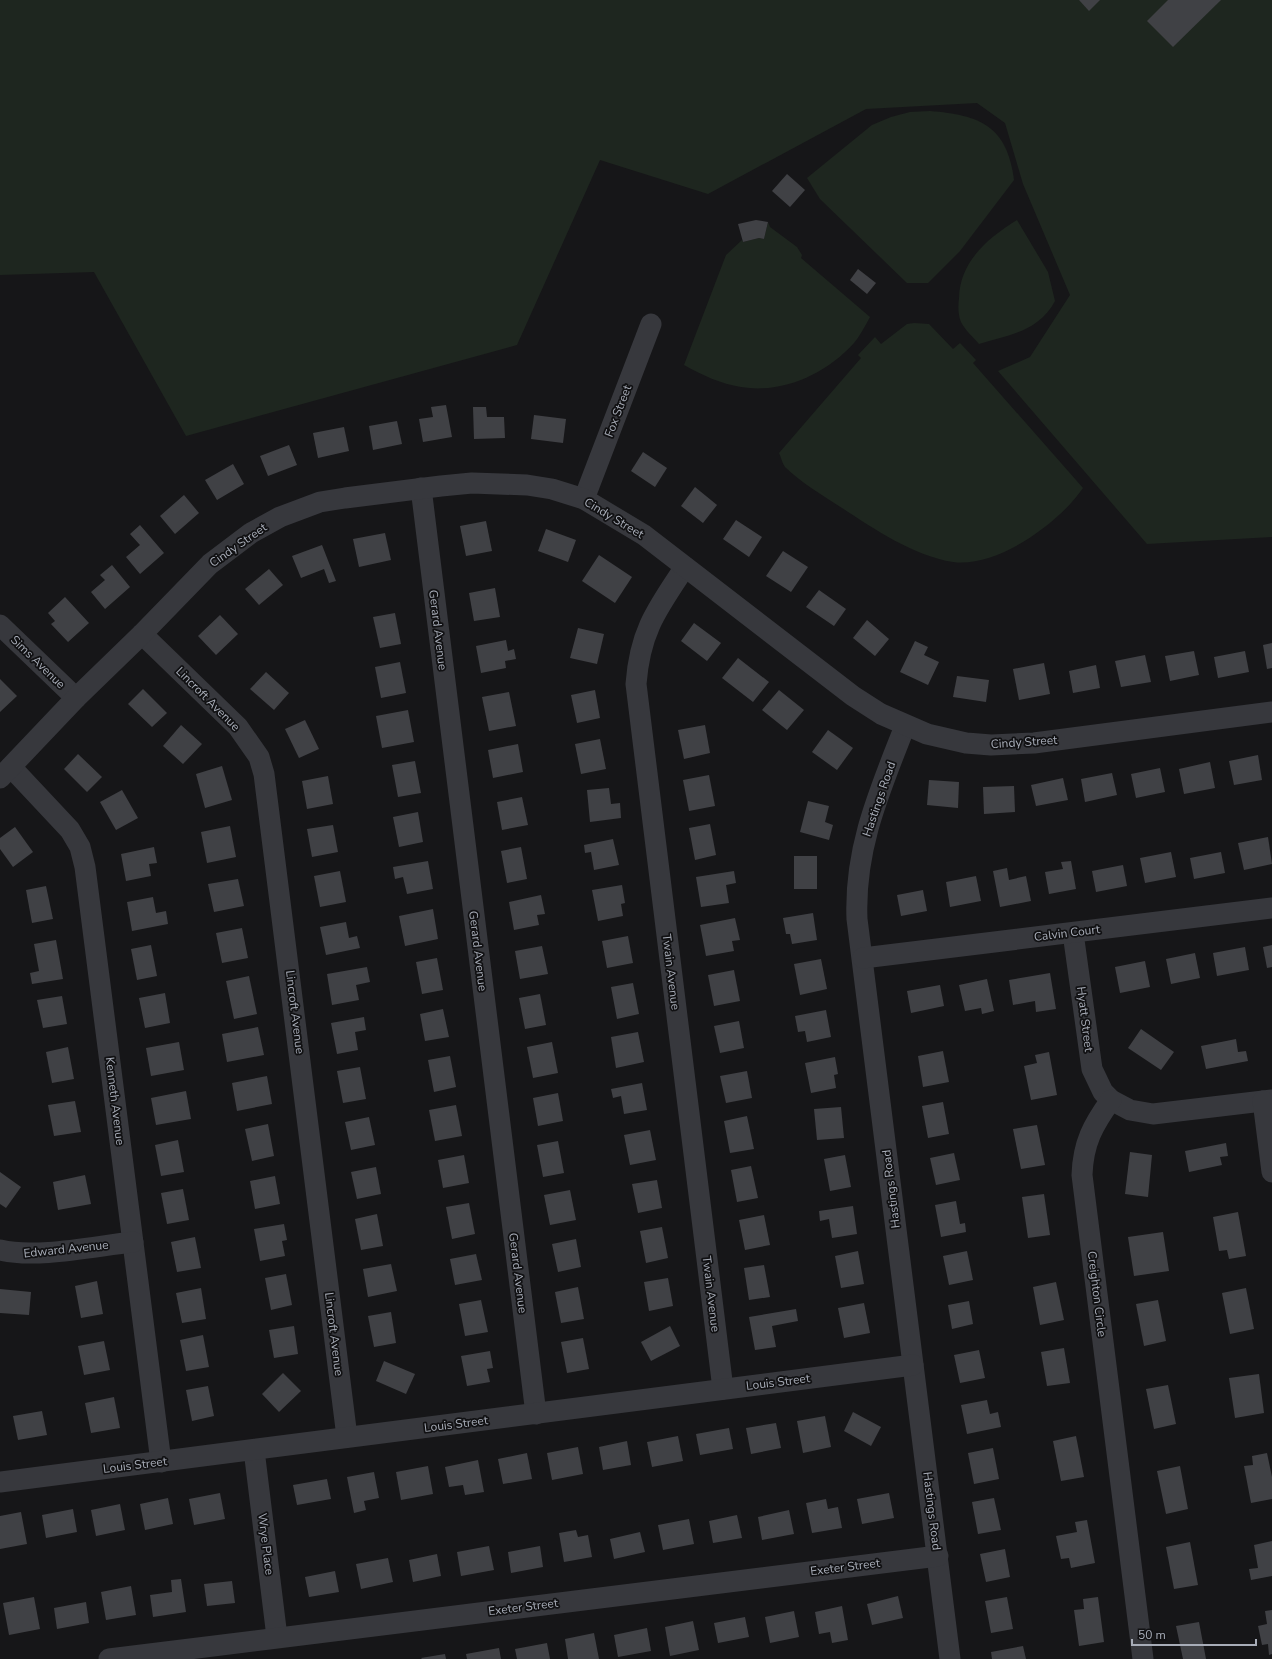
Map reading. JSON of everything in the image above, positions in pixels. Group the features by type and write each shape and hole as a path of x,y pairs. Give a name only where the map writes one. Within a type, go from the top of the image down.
{"street":[{"name":"Fox Street","path":"584,499 651,324"},
{"name":"Cindy Street","path":"6,773 76,698 142,634 210,564 251,533 280,517 320,502 421,488 472,483 507,484 552,489 584,499 644,535 853,696 881,714 905,726 927,734 966,743 1012,745 1272,712"},
{"name":"Gerard Avenue","path":"421,488 536,1414"},
{"name":"Twain Avenue","path":"685,567 648,626 638,661 636,684 723,1389"},
{"name":"Sims Avenue","path":"0,625 76,698"},
{"name":"Lincroft Avenue","path":"142,634 238,727 256,752 264,774 347,1438"},
{"name":"Hastings Road","path":"905,726 871,815 864,839 856,895 950,1659"},
{"name":"Kenneth Avenue","path":"6,773 70,830 80,847 85,867 160,1462"},
{"name":"Calvin Court","path":"863,958 1272,908"},
{"name":"Hyatt Street","path":"1073,933 1092,1069 1103,1092 1111,1100"},
{"path":"1111,1100 1130,1110 1152,1114 1268,1101 1272,1172"},
{"name":"Creighton Circle","path":"1111,1100 1092,1128 1086,1143 1082,1158 1082,1174 1143,1659"},
{"name":"Edward Avenue","path":"0,1250 10,1253 34,1254 133,1242"},
{"name":"Louis Street","path":"0,1482 913,1365"},
{"name":"Wrye Place","path":"254,1450 278,1637"},
{"name":"Exeter Street","path":"109,1659 938,1556"}],"shaded area":[{"path":"0,0 1272,0 1272,537 1147,544 998,371 1030,357 1070,295 1023,184 1005,123 977,103 866,109 708,194 600,160 517,345 186,436 94,272 0,275"},
{"path":"930,111 948,113 977,120 998,135 1005,147 1014,180 960,251 928,283 907,283 820,199 807,178 872,125 891,117 910,112"},
{"path":"1017,220 1048,272 1055,301 1041,319 1032,325 1012,334 979,344 965,328 960,319 958,307 964,273 970,262 986,243"},
{"path":"768,222 770,227 797,247 802,255 801,258 870,317 854,343 843,354 830,364 803,379 788,384 757,388 726,384 712,379 684,365 726,255 742,240 743,242 759,238 764,239"},
{"path":"907,324 929,324 953,349 960,343 976,360 973,363 1083,488 1073,501 1044,528 1008,550 989,558 971,562 953,562 924,554 895,541 820,494 791,473 783,464 779,453 861,358 858,355 875,337 881,344"}],"building":[{"path":"1079,0 1100,0 1089,11"},
{"path":"1168,0 1221,0 1173,47 1147,21"},
{"path":"787,174 805,190 790,207 772,191"},
{"path":"756,220 768,222 764,239 759,238 743,242 738,224"},
{"path":"858,269 876,283 867,294 850,280"},
{"path":"446,405 452,437 423,442 419,419 433,417 431,407"},
{"path":"473,407 486,407 487,417 504,417 505,438 474,439"},
{"path":"534,415 566,419 563,443 531,439"},
{"path":"397,421 402,444 373,450 369,426"},
{"path":"344,427 349,451 318,458 313,433"},
{"path":"289,445 297,465 268,476 260,456"},
{"path":"643,452 667,468 655,487 631,471"},
{"path":"233,464 244,484 217,500 205,480"},
{"path":"695,487 717,505 703,523 681,506"},
{"path":"184,495 199,513 175,534 160,516"},
{"path":"736,520 762,537 749,557 723,539"},
{"path":"486,521 492,551 466,556 460,526"},
{"path":"140,525 164,553 140,574 126,557 140,545 130,534"},
{"path":"546,529 576,540 568,562 538,551"},
{"path":"385,533 391,560 359,567 353,539"},
{"path":"322,545 336,581 329,583 324,569 301,578 292,556"},
{"path":"783,551 808,567 791,592 766,576"},
{"path":"599,555 632,577 615,603 582,581"},
{"path":"112,565 130,587 105,609 91,592 105,580 100,575"},
{"path":"269,569 283,585 259,605 245,589"},
{"path":"495,588 500,617 474,621 469,593"},
{"path":"819,590 846,609 834,626 806,607"},
{"path":"65,597 89,623 68,642 51,624 55,621 48,613"},
{"path":"395,613 401,644 380,648 373,617"},
{"path":"220,615 238,634 216,655 198,636"},
{"path":"867,620 889,639 875,656 853,638"},
{"path":"694,623 721,643 707,661 681,641"},
{"path":"578,628 604,634 597,664 570,658"},
{"path":"506,640 508,651 514,649 516,659 505,661 506,668 481,673 476,646"},
{"path":"915,641 928,647 924,655 939,662 928,685 900,672"},
{"path":"1272,643 1272,668 1267,669 1263,645"},
{"path":"1194,651 1199,675 1170,681 1165,656"},
{"path":"1245,651 1249,672 1218,678 1214,657"},
{"path":"1145,655 1151,682 1121,687 1115,661"},
{"path":"738,658 769,682 753,702 722,678"},
{"path":"400,662 406,693 381,698 375,667"},
{"path":"1044,663 1050,694 1019,700 1013,669"},
{"path":"1096,665 1100,688 1073,693 1069,671"},
{"path":"266,672 289,693 274,710 250,689"},
{"path":"957,676 989,680 986,702 953,697"},
{"path":"0,679 17,696 0,712"},
{"path":"143,689 167,713 152,727 128,704"},
{"path":"595,690 600,718 577,723 571,695"},
{"path":"779,690 804,710 787,730 762,710"},
{"path":"509,692 516,726 489,731 482,697"},
{"path":"408,710 414,742 382,748 376,716"},
{"path":"305,720 319,749 299,758 285,729"},
{"path":"181,725 202,744 183,764 163,746"},
{"path":"705,725 710,753 684,759 678,730"},
{"path":"828,730 853,748 837,770 812,752"},
{"path":"600,739 606,769 581,774 575,744"},
{"path":"518,744 523,772 493,778 488,750"},
{"path":"78,754 102,777 87,792 64,769"},
{"path":"1258,755 1262,780 1234,785 1229,761"},
{"path":"415,761 421,793 398,797 392,765"},
{"path":"1210,762 1215,788 1184,794 1179,769"},
{"path":"222,766 232,800 205,808 196,774"},
{"path":"1160,768 1165,792 1136,798 1131,774"},
{"path":"1112,773 1117,795 1085,802 1081,779"},
{"path":"709,775 715,806 689,811 683,780"},
{"path":"328,776 333,804 307,809 302,781"},
{"path":"1063,778 1068,800 1036,806 1031,785"},
{"path":"929,780 959,782 958,808 927,805"},
{"path":"1014,786 1015,812 984,814 983,787"},
{"path":"609,788 611,804 620,803 621,818 590,822 587,790"},
{"path":"122,790 138,818 116,830 100,802"},
{"path":"522,797 528,825 502,830 497,802"},
{"path":"808,801 829,806 825,822 833,825 829,840 800,832"},
{"path":"418,812 423,842 399,847 393,817"},
{"path":"710,824 716,855 695,860 689,828"},
{"path":"333,825 338,852 312,857 307,829"},
{"path":"230,826 236,857 207,863 201,832"},
{"path":"15,827 33,852 13,867 0,849 0,838"},
{"path":"1268,837 1272,864 1244,870 1238,843"},
{"path":"613,839 619,865 594,870 591,852 585,853 584,845"},
{"path":"154,847 157,863 149,864 151,876 126,881 121,854"},
{"path":"521,847 527,879 507,883 501,851"},
{"path":"1171,852 1176,877 1145,883 1140,858"},
{"path":"1221,852 1225,873 1194,879 1190,858"},
{"path":"794,856 817,856 817,889 794,889"},
{"path":"428,861 433,889 407,894 403,877 395,879 393,867"},
{"path":"1071,861 1076,889 1049,894 1045,872 1063,869 1061,862"},
{"path":"1123,865 1127,886 1096,892 1092,871"},
{"path":"1007,868 1009,880 1026,876 1031,901 1000,907 993,871"},
{"path":"340,871 346,902 320,907 314,876"},
{"path":"734,871 736,883 726,885 729,903 701,907 696,877"},
{"path":"976,876 981,901 950,907 946,882"},
{"path":"238,879 244,906 214,912 208,884"},
{"path":"622,885 625,903 621,904 623,916 598,921 592,890"},
{"path":"46,886 53,919 32,923 26,890"},
{"path":"923,890 927,911 901,916 897,895"},
{"path":"541,895 545,914 537,915 539,925 514,930 509,902"},
{"path":"153,897 156,913 166,911 168,924 132,931 127,902"},
{"path":"433,909 438,939 405,946 399,916"},
{"path":"813,913 817,940 792,944 790,934 786,934 783,918"},
{"path":"735,918 740,940 732,941 734,951 706,956 700,925"},
{"path":"346,922 349,938 357,936 360,948 326,955 320,927"},
{"path":"242,928 248,958 222,963 216,933"},
{"path":"628,936 633,963 607,968 602,941"},
{"path":"56,940 63,979 32,984 30,973 39,971 34,944"},
{"path":"151,945 157,976 137,980 131,949"},
{"path":"1272,945 1272,967 1267,968 1263,947"},
{"path":"542,946 548,974 520,979 515,951"},
{"path":"1245,947 1249,970 1217,976 1213,953"},
{"path":"1195,953 1200,978 1171,984 1166,959"},
{"path":"437,958 443,990 422,994 416,962"},
{"path":"821,959 827,989 800,995 794,964"},
{"path":"1145,961 1150,987 1120,993 1115,967"},
{"path":"367,967 370,982 356,985 359,1000 332,1005 327,974"},
{"path":"734,970 740,1001 714,1006 708,975"},
{"path":"1050,973 1056,1009 1036,1012 1035,1001 1013,1005 1009,980"},
{"path":"249,976 257,1014 234,1019 226,981"},
{"path":"987,979 994,1011 982,1014 981,1008 965,1011 959,985"},
{"path":"633,983 639,1014 617,1019 611,987"},
{"path":"940,985 944,1006 911,1013 907,991"},
{"path":"165,993 170,1023 145,1028 139,998"},
{"path":"540,994 546,1025 525,1029 519,998"},
{"path":"62,996 67,1024 43,1028 37,1000"},
{"path":"443,1009 449,1037 425,1041 420,1014"},
{"path":"826,1010 831,1037 807,1042 805,1031 798,1032 795,1016"},
{"path":"364,1017 366,1030 355,1032 358,1050 337,1054 331,1023"},
{"path":"739,1021 744,1048 720,1053 714,1026"},
{"path":"258,1027 264,1055 227,1062 222,1034"},
{"path":"1141,1029 1174,1052 1161,1070 1128,1048"},
{"path":"638,1032 644,1062 616,1068 611,1037"},
{"path":"1236,1039 1238,1052 1246,1051 1248,1061 1206,1069 1201,1046"},
{"path":"179,1042 184,1070 151,1076 146,1048"},
{"path":"552,1042 558,1073 533,1078 527,1047"},
{"path":"68,1047 74,1079 52,1083 46,1052"},
{"path":"943,1051 949,1082 923,1087 918,1056"},
{"path":"1049,1052 1057,1095 1031,1100 1024,1066 1037,1063 1035,1055"},
{"path":"450,1056 456,1087 434,1092 428,1060"},
{"path":"835,1057 838,1074 834,1075 836,1088 811,1093 805,1063"},
{"path":"360,1067 366,1099 343,1103 337,1071"},
{"path":"747,1071 752,1098 726,1103 720,1076"},
{"path":"267,1076 272,1104 237,1111 232,1083"},
{"path":"642,1083 647,1110 624,1114 621,1096 613,1098 611,1089"},
{"path":"186,1091 191,1119 156,1125 151,1098"},
{"path":"558,1093 563,1121 538,1126 533,1098"},
{"path":"75,1101 81,1132 54,1136 48,1105"},
{"path":"943,1102 949,1134 928,1138 922,1106"},
{"path":"456,1105 462,1136 435,1141 429,1110"},
{"path":"841,1107 844,1138 817,1140 814,1109"},
{"path":"747,1116 754,1149 730,1153 724,1121"},
{"path":"369,1117 375,1145 351,1150 345,1122"},
{"path":"268,1124 274,1156 252,1161 245,1129"},
{"path":"1037,1125 1045,1165 1021,1169 1013,1129"},
{"path":"650,1130 656,1160 630,1165 624,1135"},
{"path":"178,1140 184,1172 161,1176 155,1145"},
{"path":"558,1141 564,1173 543,1177 537,1145"},
{"path":"1226,1143 1228,1156 1220,1157 1222,1165 1189,1172 1185,1151"},
{"path":"1130,1152 1152,1155 1148,1197 1125,1194"},
{"path":"954,1153 960,1180 936,1185 930,1158"},
{"path":"464,1155 469,1183 443,1188 438,1160"},
{"path":"845,1155 851,1187 830,1191 824,1159"},
{"path":"751,1166 758,1198 737,1202 731,1170"},
{"path":"376,1167 381,1194 357,1199 351,1172"},
{"path":"0,1172 21,1187 6,1208 0,1204"},
{"path":"85,1175 91,1204 58,1210 53,1182"},
{"path":"275,1176 280,1204 255,1209 250,1181"},
{"path":"657,1180 662,1208 638,1213 632,1184"},
{"path":"183,1189 189,1220 167,1224 161,1193"},
{"path":"570,1190 576,1220 550,1225 544,1195"},
{"path":"1044,1194 1050,1235 1028,1238 1022,1197"},
{"path":"956,1201 960,1224 965,1223 966,1232 941,1237 935,1205"},
{"path":"469,1203 475,1234 452,1239 446,1207"},
{"path":"853,1206 857,1234 832,1238 829,1219 820,1221 819,1211"},
{"path":"1238,1212 1246,1256 1229,1259 1227,1250 1219,1251 1213,1217"},
{"path":"377,1214 383,1246 361,1250 355,1219"},
{"path":"764,1215 770,1245 745,1250 739,1220"},
{"path":"284,1224 287,1240 282,1241 285,1256 260,1261 254,1229"},
{"path":"662,1227 668,1258 646,1263 640,1231"},
{"path":"1163,1232 1169,1271 1134,1276 1128,1237"},
{"path":"195,1237 201,1268 177,1272 171,1242"},
{"path":"576,1239 581,1267 558,1272 552,1244"},
{"path":"858,1251 864,1284 841,1288 835,1256"},
{"path":"967,1251 973,1280 949,1285 943,1256"},
{"path":"476,1254 482,1280 455,1285 450,1259"},
{"path":"391,1264 397,1291 368,1297 363,1269"},
{"path":"764,1265 770,1297 749,1300 744,1268"},
{"path":"286,1274 292,1305 271,1310 265,1278"},
{"path":"668,1278 673,1306 649,1311 644,1282"},
{"path":"97,1281 103,1314 81,1318 75,1286"},
{"path":"1056,1282 1064,1320 1040,1325 1033,1287"},
{"path":"578,1287 584,1319 561,1323 555,1292"},
{"path":"201,1288 206,1319 182,1323 176,1293"},
{"path":"1246,1288 1254,1329 1230,1334 1222,1293"},
{"path":"0,1289 31,1292 29,1315 0,1313"},
{"path":"481,1300 488,1332 465,1336 459,1304"},
{"path":"1158,1300 1166,1341 1144,1346 1136,1304"},
{"path":"969,1301 973,1324 952,1329 948,1305"},
{"path":"864,1303 870,1333 844,1338 838,1308"},
{"path":"796,1309 798,1321 772,1326 776,1347 755,1350 749,1317"},
{"path":"391,1312 396,1343 374,1347 368,1316"},
{"path":"294,1326 298,1354 274,1358 269,1330"},
{"path":"670,1326 680,1346 651,1361 641,1342"},
{"path":"203,1335 209,1367 186,1371 180,1340"},
{"path":"583,1338 589,1369 567,1373 561,1342"},
{"path":"104,1341 110,1370 84,1375 78,1346"},
{"path":"1064,1348 1070,1383 1047,1386 1041,1352"},
{"path":"979,1350 985,1378 960,1383 954,1355"},
{"path":"490,1351 493,1368 487,1369 490,1382 467,1386 461,1356"},
{"path":"384,1361 415,1374 406,1394 376,1381"},
{"path":"283,1373 301,1391 279,1412 262,1394"},
{"path":"1259,1374 1264,1413 1235,1418 1229,1378"},
{"path":"1168,1385 1176,1424 1154,1429 1146,1389"},
{"path":"208,1386 214,1416 192,1421 186,1390"},
{"path":"114,1397 120,1428 91,1433 85,1403"},
{"path":"987,1400 990,1414 998,1412 1001,1427 967,1434 961,1405"},
{"path":"42,1411 47,1435 18,1440 13,1416"},
{"path":"853,1412 881,1427 871,1446 844,1431"},
{"path":"825,1416 831,1447 803,1453 797,1421"},
{"path":"776,1423 781,1448 751,1454 746,1428"},
{"path":"729,1428 733,1449 700,1455 696,1434"},
{"path":"678,1436 683,1461 652,1467 647,1442"},
{"path":"1076,1436 1084,1477 1061,1481 1053,1441"},
{"path":"627,1441 631,1465 603,1470 599,1447"},
{"path":"578,1447 583,1474 552,1480 547,1453"},
{"path":"993,1448 999,1479 974,1484 968,1453"},
{"path":"527,1453 532,1479 503,1484 498,1459"},
{"path":"1267,1453 1272,1477 1272,1499 1251,1503 1244,1466 1253,1465 1252,1456"},
{"path":"478,1460 484,1492 465,1495 463,1485 449,1487 445,1467"},
{"path":"428,1466 433,1494 401,1500 396,1472"},
{"path":"1180,1466 1188,1509 1166,1514 1157,1471"},
{"path":"374,1472 379,1498 364,1501 366,1510 354,1513 347,1477"},
{"path":"327,1479 331,1499 297,1505 293,1485"},
{"path":"220,1493 225,1519 194,1525 189,1499"},
{"path":"889,1493 894,1518 862,1524 857,1499"},
{"path":"168,1498 173,1524 145,1530 140,1504"},
{"path":"994,1498 1001,1530 978,1534 972,1502"},
{"path":"826,1499 828,1509 838,1507 842,1528 812,1533 806,1503"},
{"path":"120,1504 125,1530 96,1536 91,1510"},
{"path":"73,1509 77,1532 46,1538 42,1515"},
{"path":"789,1510 794,1534 762,1540 758,1517"},
{"path":"21,1512 27,1544 0,1549 0,1516"},
{"path":"737,1515 742,1538 713,1543 709,1521"},
{"path":"689,1519 694,1544 663,1550 658,1525"},
{"path":"1087,1520 1095,1563 1071,1568 1069,1558 1061,1559 1056,1536 1077,1532 1075,1522"},
{"path":"576,1530 578,1537 588,1535 592,1557 564,1562 559,1533"},
{"path":"640,1532 645,1552 614,1559 610,1539"},
{"path":"1272,1541 1272,1576 1251,1580 1249,1569 1258,1568 1254,1545"},
{"path":"1190,1542 1198,1585 1174,1589 1166,1547"},
{"path":"489,1546 494,1570 461,1576 457,1552"},
{"path":"540,1546 543,1567 511,1573 508,1552"},
{"path":"1005,1549 1010,1577 986,1582 980,1554"},
{"path":"437,1554 441,1576 413,1582 409,1560"},
{"path":"388,1558 393,1582 361,1589 356,1564"},
{"path":"335,1571 339,1592 309,1597 305,1577"},
{"path":"181,1579 186,1612 153,1617 150,1595 172,1592 171,1580"},
{"path":"232,1581 235,1603 207,1606 204,1584"},
{"path":"131,1586 136,1615 106,1620 101,1592"},
{"path":"898,1596 903,1618 872,1625 867,1604"},
{"path":"34,1597 40,1629 9,1635 3,1603"},
{"path":"1007,1597 1013,1629 991,1633 985,1601"},
{"path":"1098,1597 1104,1642 1079,1646 1074,1610 1084,1609 1083,1599"},
{"path":"86,1602 89,1623 57,1629 54,1608"},
{"path":"842,1606 848,1640 832,1643 830,1632 819,1634 815,1612"},
{"path":"1272,1610 1272,1654 1269,1655 1268,1644 1262,1645 1258,1626 1267,1624 1265,1611"},
{"path":"794,1611 799,1637 770,1643 765,1617"},
{"path":"745,1617 749,1637 718,1643 714,1623"},
{"path":"693,1621 699,1650 670,1656 665,1627"},
{"path":"1199,1622 1206,1659 1183,1659 1176,1626"},
{"path":"647,1628 651,1651 618,1657 614,1635"},
{"path":"594,1633 599,1659 568,1659 565,1639"},
{"path":"547,1643 550,1659 517,1659 515,1649"},
{"path":"1023,1646 1026,1659 992,1659 991,1652"},
{"path":"499,1648 501,1659 467,1659 466,1654"},
{"path":"445,1654 446,1659 421,1658"}]}
